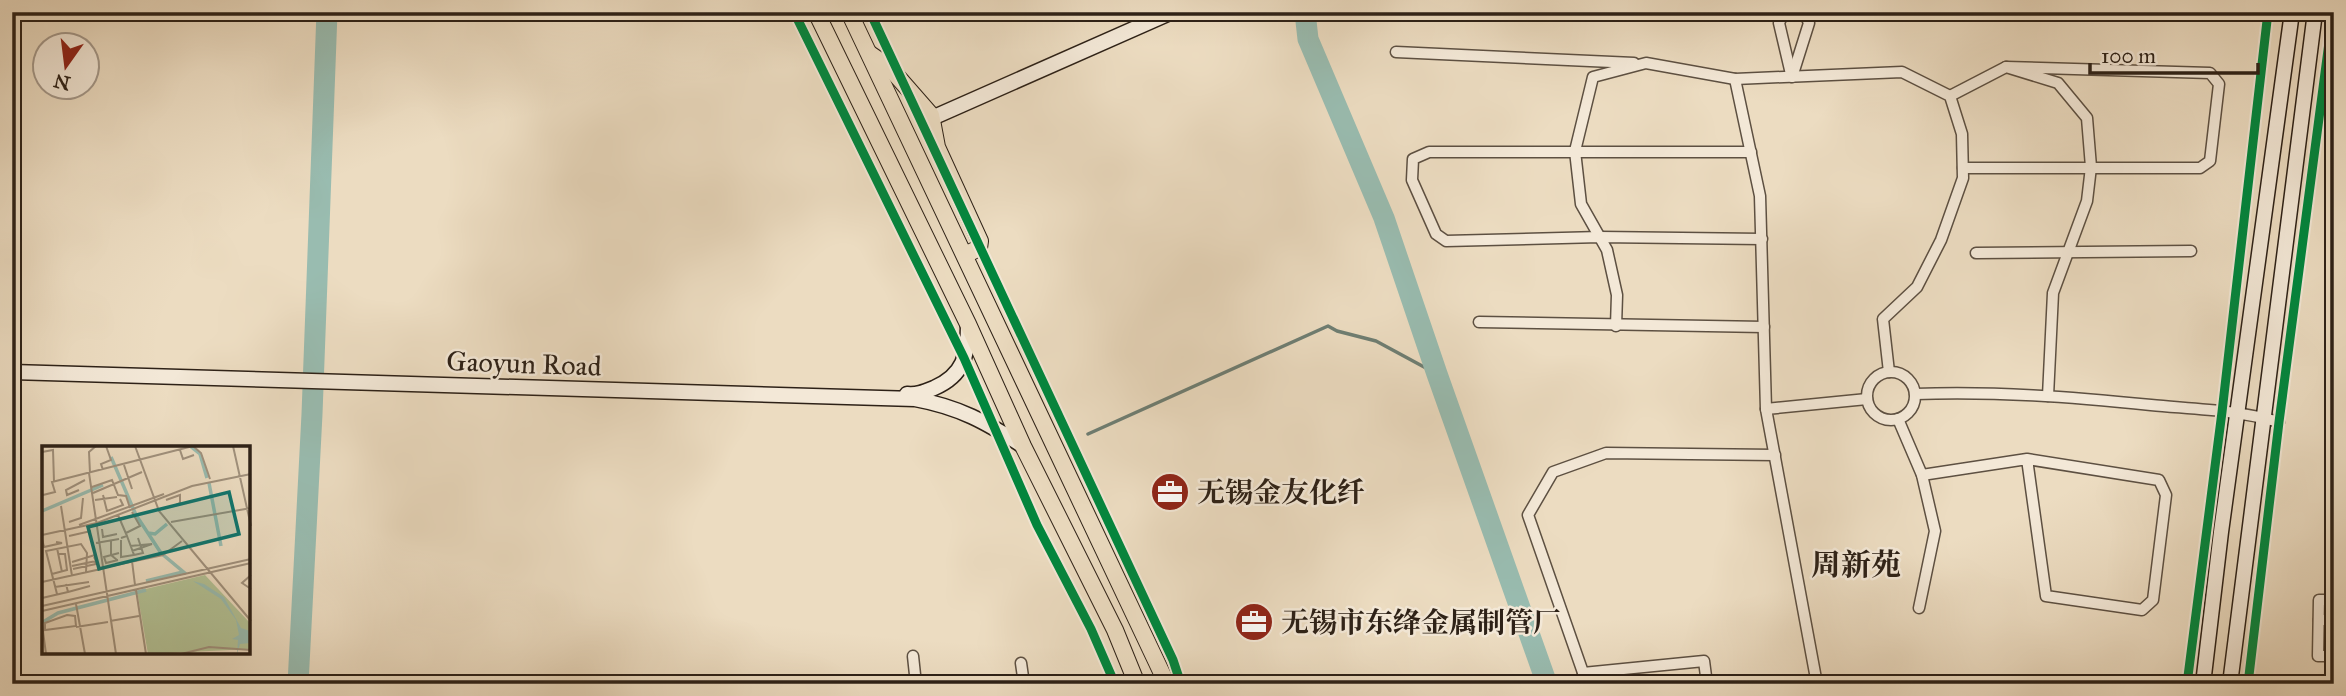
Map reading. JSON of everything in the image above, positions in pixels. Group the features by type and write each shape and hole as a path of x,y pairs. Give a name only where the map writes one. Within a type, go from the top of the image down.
{"main road":[{"path":"816,12 968,324 1023,446 1115,630 1137,684"},
{"path":"849,12 1167,684"},
{"path":"931,116 1160,12"},
{"path":"931,116 1172,12"},
{"path":"2203,684 2292,12"},
{"path":"2230,684 2315,12"},
{"path":"869,53 889,67 931,116 937,147 980,241 979,248 965,255"},
{"name":"Gaoyun Road","path":"12,370 917,395 944,383 962,366 968,349 968,324"},
{"name":"Gaoyun Road","path":"12,370 915,399 944,404 968,414 1023,446"}],"street":[{"path":"1784,12 1779,23 1792,77"},
{"path":"1792,77 1810,23 1804,12"},
{"path":"1396,52 1647,63 1735,79 1902,72 1951,96 1962,134 1963,178 1941,240 1917,287 1883,320 1889,372"},
{"path":"1616,326 1617,295 1607,250 1581,204 1575,150 1593,77 1647,63"},
{"path":"1951,96 2006,67 2210,73 2219,84 2210,161 2200,168 1962,167"},
{"path":"2006,67 2059,83 2087,118 2091,167 2087,201 2053,293 2048,396"},
{"path":"1735,79 1760,196 1766,409 1817,684"},
{"path":"1751,152 1429,152 1413,159 1412,180 1436,234 1446,241 1600,237 1762,239"},
{"path":"1976,253 2068,250 2191,251"},
{"path":"1479,322 1764,327"},
{"path":"1889,372 1896,372 1909,380 1915,394 1911,410 1898,419 1881,418 1874,414 1867,400 1870,383 1874,378 1889,372"},
{"path":"1915,394 1967,392 2048,396 2237,414 2279,422"},
{"path":"1766,409 1867,400"},
{"path":"1898,419 1922,475 1935,531 1919,608"},
{"path":"1707,684 1704,661 1585,678 1528,515 1553,472 1606,453 1775,455"},
{"path":"1922,475 2027,459 2159,480 2166,495 2153,600 2142,610 2046,596 2027,459"},
{"path":"2334,600 2319,600 2318,656 2334,656"},
{"path":"2319,620 2334,620"},
{"path":"913,656 916,684"},
{"path":"1021,663 1024,684"}],"waterway":[{"path":"298,684 312,414 327,12"},
{"path":"1305,12 1308,39 1384,218 1547,684"},
{"path":"1088,434 1328,326 1376,341 1437,374"}],"cycle path":[{"path":"794,12 964,358 1037,525 1091,629 1115,684"},
{"path":"870,12 1173,660 1181,684"},
{"path":"2187,684 2222,412 2268,12"},
{"path":"2248,684 2279,422 2333,12"}],"place":[{"name":"无锡金友化纤","path":"1170,492"},
{"name":"无锡市东绛金属制管厂","path":"1254,622"}],"district":[{"name":"周新苑","path":"1856,565"}]}
